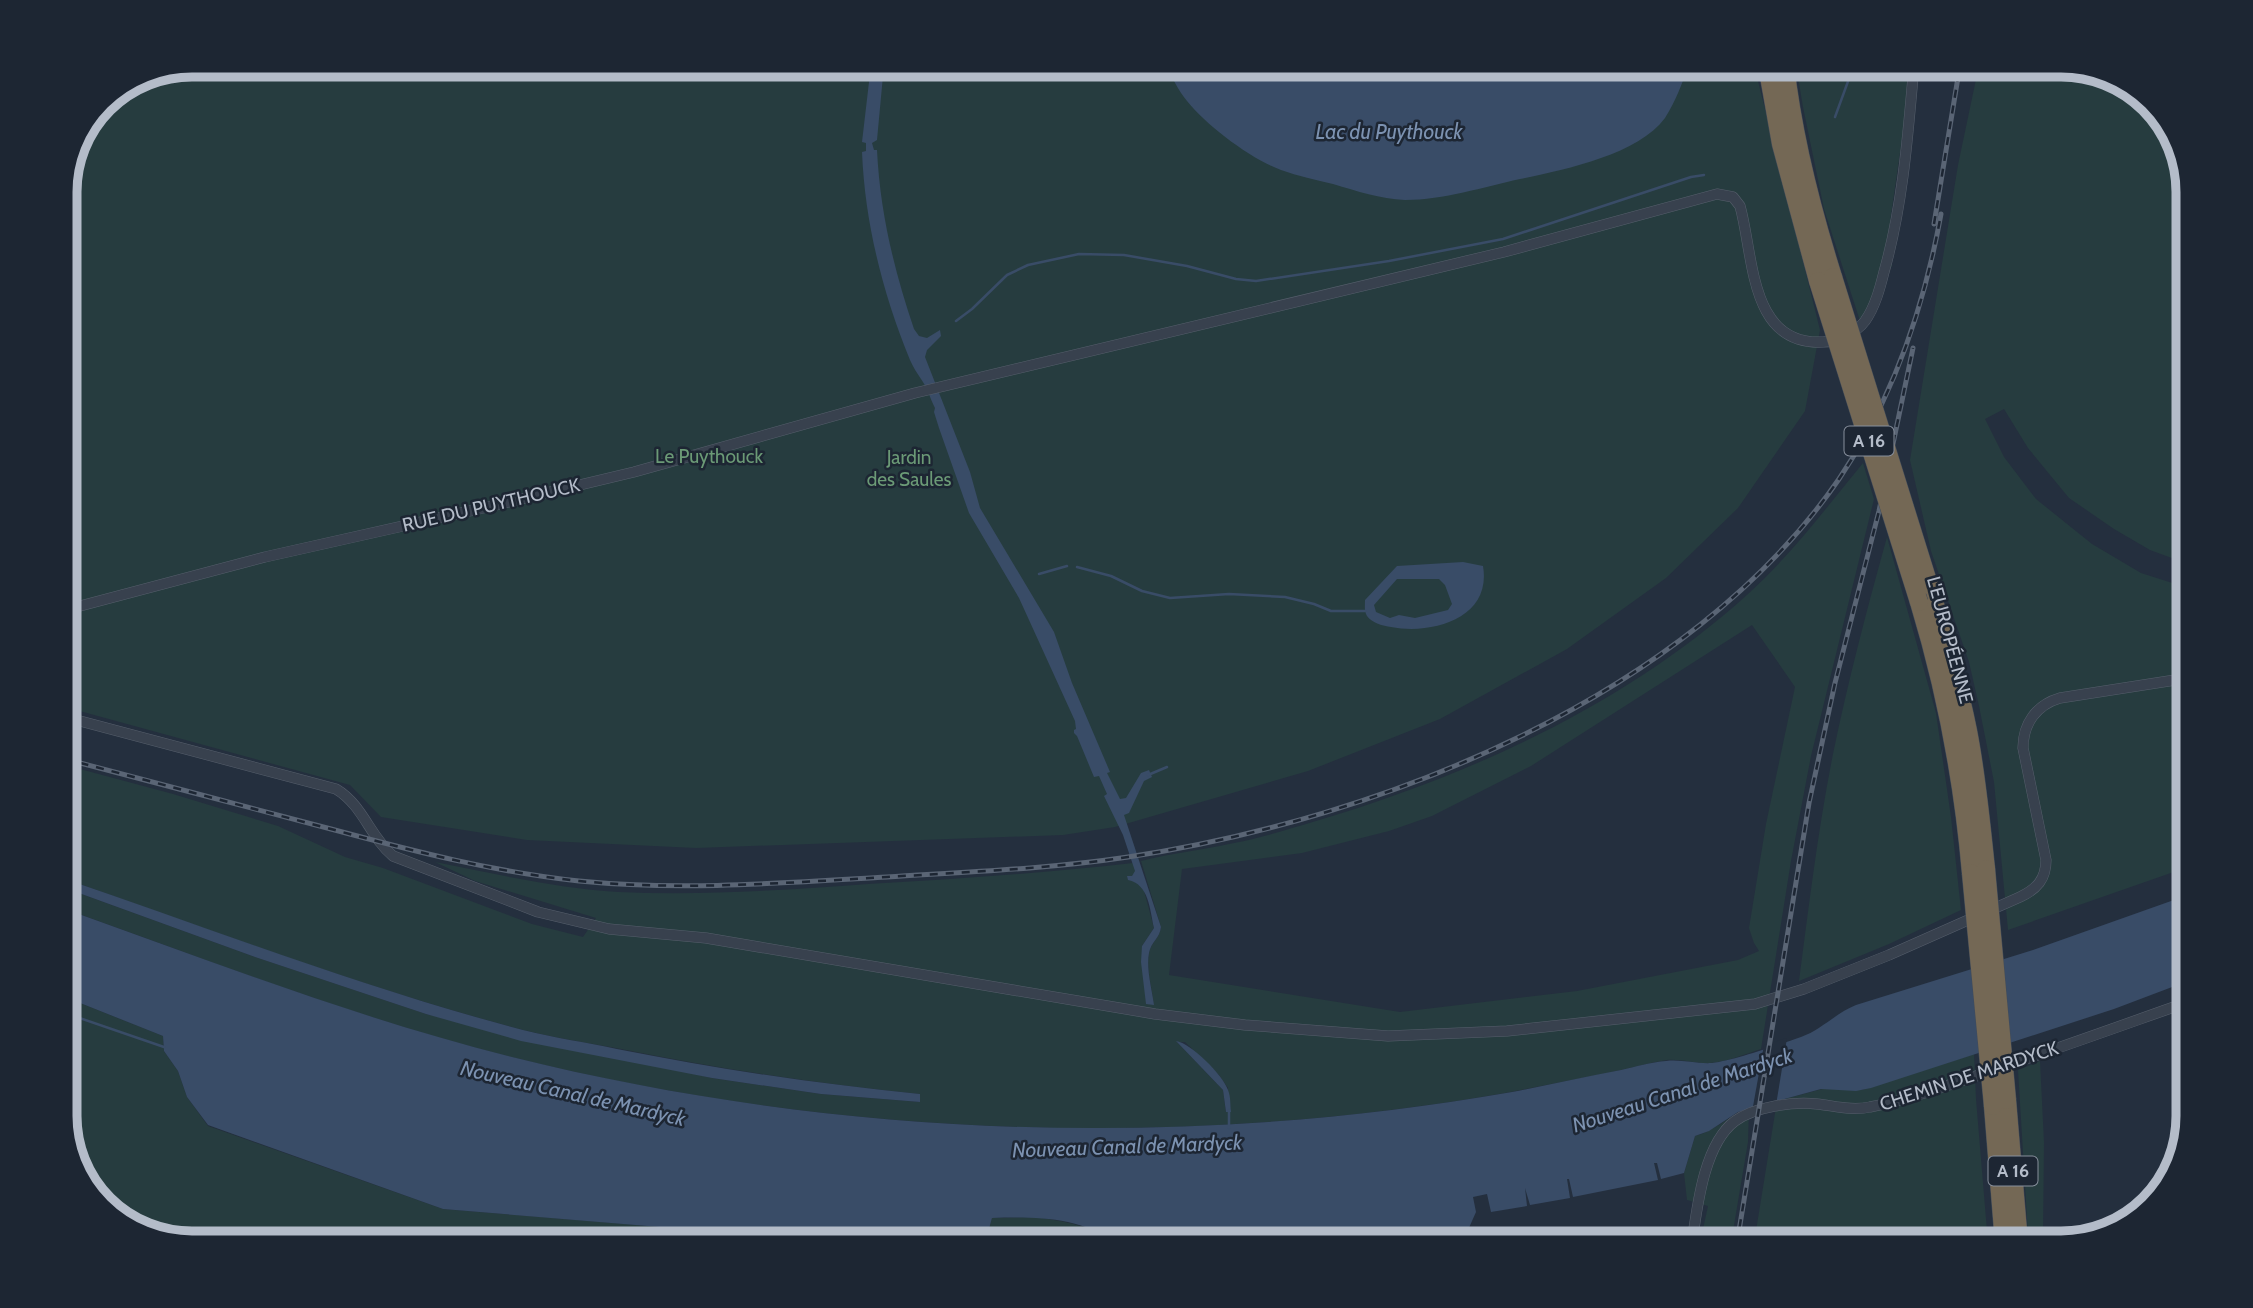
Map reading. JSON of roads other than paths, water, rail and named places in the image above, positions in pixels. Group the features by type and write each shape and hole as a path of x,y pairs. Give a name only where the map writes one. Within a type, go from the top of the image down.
{"highway":[{"name":"L'EUROPÉENNE","path":"1769,77 1785,163 1929,585 1966,721 1978,790 1979,871 2000,1103 2017,1231"},
{"name":"L'EUROPÉENNE","path":"1787,77 1792,116 1826,279 1937,663 1979,871"},
{"name":"L'EUROPÉENNE","path":"2000,1103 2004,1231"}],"street":[{"name":"RUE DU PUYTHOUCK","path":"77,607 277,554 634,472 918,392 1504,252 1717,194 1733,197 1740,206 1758,290 1770,319 1782,332 1795,338 1829,342 1858,328 1866,320 1874,304 1892,244 1907,145 1913,77"},
{"path":"77,720 336,789 354,803 385,849 393,856 530,909 573,921 616,930 706,938 1155,1014 1329,1032 1412,1036 1507,1031 1755,1004 1798,992 2020,897 2040,882 2046,864 2023,748 2025,730 2033,715 2048,703 2060,698 2176,680"},
{"name":"CHEMIN DE MARDYCK","path":"1694,1231 1713,1148 1728,1127 1743,1116 1796,1103 1852,1109 1872,1107 1931,1091 2176,1006"}],"water":[{"path":"870,77 883,77 877,140 872,143 874,150 877,150 881,196 894,263 914,329 919,336 927,338 940,330 941,336 927,350 925,357 970,472 980,508 1054,632 1072,683 1110,772 1107,773 1120,799 1126,798 1141,773 1149,770 1152,777 1144,781 1129,813 1124,815 1161,927 1148,959 1154,1005 1146,1004 1141,962 1142,946 1154,928 1150,906 1140,887 1128,880 1127,876 1132,876 1135,871 1123,835 1104,796 1107,794 1099,776 1094,777 1074,733 1075,721 1019,598 969,513 939,428 935,408 910,360 884,284 871,232 862,152 866,151 866,143 862,142"},
{"name":"Lac du Puythouck","path":"1173,77 1684,77 1665,118 1653,131 1619,151 1578,166 1463,193 1405,200 1378,196 1300,176 1269,165 1230,141 1196,111"},
{"path":"1463,562 1483,566 1483,584 1478,599 1456,619 1424,628 1388,627 1367,616 1365,600 1397,566","holes":["1397,579 1439,579 1445,585 1452,604 1448,610 1415,618 1399,615 1390,618 1376,612 1374,605"]},
{"path":"77,883 292,959 523,1030 730,1069 920,1094 920,1102 821,1094 712,1078 521,1041 426,1014 255,957 77,892"},
{"name":"Nouveau Canal de Mardyck","path":"2176,899 2176,986 2114,1009 1871,1088 1856,1091 1821,1089 1738,1112 1709,1131 1695,1136 1684,1173 1661,1179 1657,1163 1654,1163 1658,1180 1573,1197 1567,1179 1570,1198 1530,1205 1525,1188 1527,1206 1491,1212 1487,1194 1473,1197 1476,1212 1468,1231 1094,1231 1056,1220 992,1218 988,1231 696,1231 443,1209 208,1125 187,1097 178,1071 164,1051 163,1036 77,1002 77,913 287,989 399,1025 512,1057 635,1084 759,1105 884,1119 1010,1127 1136,1128 1262,1122 1387,1110 1512,1092 1660,1062 1712,1063 1769,1048 1808,1034 1856,1005 2033,950"},
{"path":"1176,1041 1198,1053 1220,1076 1229,1093 1231,1112 1226,1112 1223,1090"}],"waterway":[{"path":"1835,117 1850,77"},
{"path":"956,321 1007,275 1028,265 1079,254 1124,255 1256,281 1389,261 1503,239 1704,175"},
{"path":"1039,574 1067,566"},
{"path":"1077,567 1111,576 1142,591 1170,598 1229,594 1285,597 1331,611 1365,611"},
{"path":"1148,775 1167,767"},
{"path":"77,1017 164,1047"},
{"name":"Nouveau Canal de Mardyck","path":"1229,1110 1229,1128"}],"railway":[{"path":"1934,224 1958,77"},
{"path":"77,762 454,860 547,877 617,884 771,884 1068,864 1128,857 1225,839 1325,813 1425,778 1522,736 1615,684 1700,625 1776,556 1839,479 1891,385 1925,284 1941,214"},
{"path":"1739,1231 1809,803 1835,683 1879,511 1913,348"}],"park label":[{"name":"Le Puythouck","path":"709,456"},
{"name":"Jardin des Saules","path":"909,468"}]}
